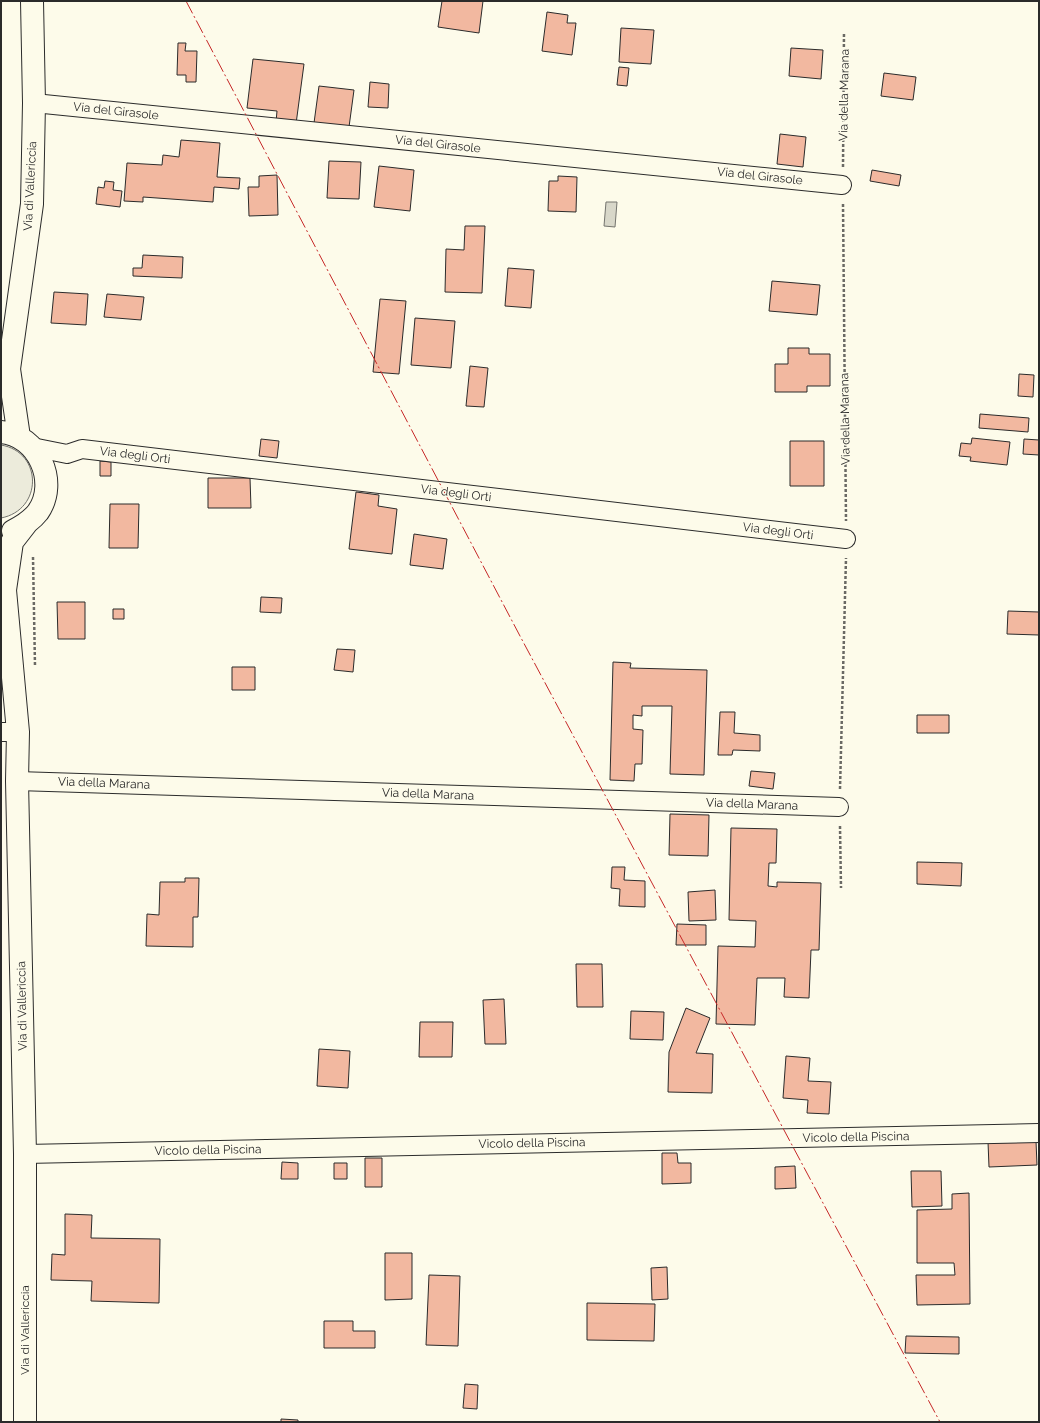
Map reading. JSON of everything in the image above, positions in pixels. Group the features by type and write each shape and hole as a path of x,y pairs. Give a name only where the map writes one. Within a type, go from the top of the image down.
{"street":[{"name":"Via di Vallericcia","path":"18,439 5,376 32,204 34,103 32,1"},
{"name":"Via del Girasole","path":"34,103 842,185"},
{"name":"Via degli Orti","path":"18,439 67,454 82,449 846,539"},
{"path":"18,439 42,461 47,478"},
{"path":"47,478 67,454"},
{"name":"Via di Vallericcia","path":"25,1422 25,1154 17,781 9,732 3,586 12,542 26,524 38,512 45,496 47,478"},
{"path":"1,533 10,532 26,524"},
{"name":"Via della Marana","path":"17,781 839,807"},
{"name":"Vicolo della Piscina","path":"25,1154 1039,1133"}],"path":[{"name":"Via della Marana","path":"840,888 839,807 846,539 842,185 844,32"},
{"path":"33,556 35,667"}],"shaded area":[{"path":"606,202 617,202 615,227 604,226"},
{"path":"1,445 15,450 25,458 31,469 32,481 31,493 25,504 15,513 1,518"}],"building":[{"path":"442,1 483,1 479,33 438,27"},
{"path":"547,12 568,15 567,23 576,23 572,55 542,51"},
{"path":"621,28 654,30 651,64 619,62"},
{"path":"178,43 186,43 185,51 197,51 196,82 186,82 186,75 177,75"},
{"path":"791,48 823,50 821,79 789,76"},
{"path":"253,59 304,64 296,124 276,122 277,111 247,108"},
{"path":"619,67 629,68 627,86 617,85"},
{"path":"884,73 916,77 913,100 881,96"},
{"path":"370,82 389,84 388,108 368,107"},
{"path":"319,86 354,90 349,127 314,123"},
{"path":"780,134 806,137 803,167 777,164"},
{"path":"181,140 220,143 217,177 240,178 239,189 214,187 213,202 143,197 143,202 124,201 127,163 162,165 163,155 179,157"},
{"path":"329,161 361,162 359,199 327,198"},
{"path":"379,166 414,170 410,211 374,207"},
{"path":"872,170 901,175 899,186 870,181"},
{"path":"277,175 278,215 249,216 248,187 259,187 259,176"},
{"path":"558,176 577,177 576,212 548,211 549,181 558,181"},
{"path":"105,181 114,182 113,190 122,191 120,207 96,204 98,187 104,188"},
{"path":"465,226 485,226 482,293 445,292 446,249 464,250"},
{"path":"143,255 183,257 182,278 133,276 133,268 142,268"},
{"path":"508,268 534,270 531,308 505,306"},
{"path":"772,281 820,285 817,315 769,311"},
{"path":"54,292 88,294 86,325 51,323"},
{"path":"107,294 144,297 141,320 104,317"},
{"path":"380,299 406,301 399,374 373,372"},
{"path":"415,318 455,321 451,368 411,365"},
{"path":"788,348 809,348 809,354 830,354 830,386 807,386 807,392 775,392 775,364 788,364"},
{"path":"470,366 488,368 484,407 466,406"},
{"path":"1019,374 1034,375 1033,397 1018,396"},
{"path":"980,414 1029,418 1028,432 979,428"},
{"path":"972,438 1010,442 1007,465 970,461 971,457 959,456 961,443 971,444"},
{"path":"261,439 279,441 277,458 259,456"},
{"path":"1024,439 1039,440 1039,455 1023,454"},
{"path":"790,441 824,441 824,486 790,486"},
{"path":"100,461 111,462 111,476 100,476"},
{"path":"208,478 250,478 251,508 208,508"},
{"path":"356,492 379,495 378,506 397,509 392,554 349,549"},
{"path":"110,504 139,504 138,548 109,548"},
{"path":"414,534 447,539 443,569 410,565"},
{"path":"261,597 282,598 281,613 260,612"},
{"path":"57,602 85,602 85,639 58,639"},
{"path":"113,609 124,609 124,619 113,619"},
{"path":"1008,611 1039,612 1039,635 1007,634"},
{"path":"337,649 355,650 353,672 334,670"},
{"path":"613,662 631,663 630,668 707,670 704,775 670,774 672,706 642,706 642,716 633,715 633,729 643,730 642,764 635,764 634,781 610,780"},
{"path":"232,667 255,667 255,690 232,690"},
{"path":"720,712 735,712 734,733 760,735 760,751 733,750 732,755 718,755"},
{"path":"917,715 949,715 949,733 917,733"},
{"path":"751,771 775,773 773,789 749,786"},
{"path":"670,814 709,815 708,856 669,855"},
{"path":"731,828 777,829 776,863 769,863 768,886 777,887 777,882 821,883 819,950 811,950 809,998 784,997 785,978 757,978 755,1025 716,1024 718,946 755,947 756,921 729,920"},
{"path":"917,862 962,863 961,886 917,884"},
{"path":"612,867 625,867 624,880 645,881 645,907 619,906 620,889 611,888"},
{"path":"185,878 199,878 198,917 193,917 193,947 146,946 147,914 159,915 160,882 185,882"},
{"path":"715,890 716,920 689,921 688,892"},
{"path":"677,924 706,925 706,945 676,945"},
{"path":"576,964 602,964 603,1007 577,1007"},
{"path":"504,999 506,1044 485,1044 483,1000"},
{"path":"686,1008 710,1018 696,1053 713,1054 712,1093 668,1092 669,1052"},
{"path":"631,1011 664,1012 663,1040 630,1039"},
{"path":"420,1022 453,1022 452,1057 419,1057"},
{"path":"319,1049 350,1051 348,1088 317,1086"},
{"path":"786,1056 810,1058 808,1081 831,1082 829,1114 807,1113 808,1100 783,1098"},
{"path":"1036,1141 1037,1165 989,1167 988,1142"},
{"path":"662,1153 677,1153 678,1163 691,1163 691,1183 662,1184"},
{"path":"365,1158 382,1158 382,1187 365,1187"},
{"path":"282,1162 298,1163 298,1179 281,1179"},
{"path":"334,1163 347,1163 347,1179 334,1179"},
{"path":"795,1166 796,1188 775,1189 775,1167"},
{"path":"911,1171 941,1171 942,1206 912,1207"},
{"path":"969,1193 970,1304 917,1305 916,1275 955,1275 954,1263 917,1263 917,1210 952,1209 952,1194"},
{"path":"65,1214 92,1215 91,1238 160,1239 159,1303 91,1301 92,1281 51,1280 52,1254 65,1255"},
{"path":"385,1253 412,1253 412,1299 385,1300"},
{"path":"667,1267 668,1299 652,1300 651,1268"},
{"path":"429,1275 460,1276 458,1346 426,1345"},
{"path":"587,1303 655,1304 654,1341 587,1340"},
{"path":"324,1321 353,1321 353,1331 375,1331 375,1348 324,1348"},
{"path":"906,1336 959,1337 959,1354 905,1353"},
{"path":"465,1384 478,1385 477,1409 463,1408"},
{"path":"281,1419 298,1420 298,1422 281,1422"}],"power":[{"path":"186,1 520,636 940,1422"}]}
